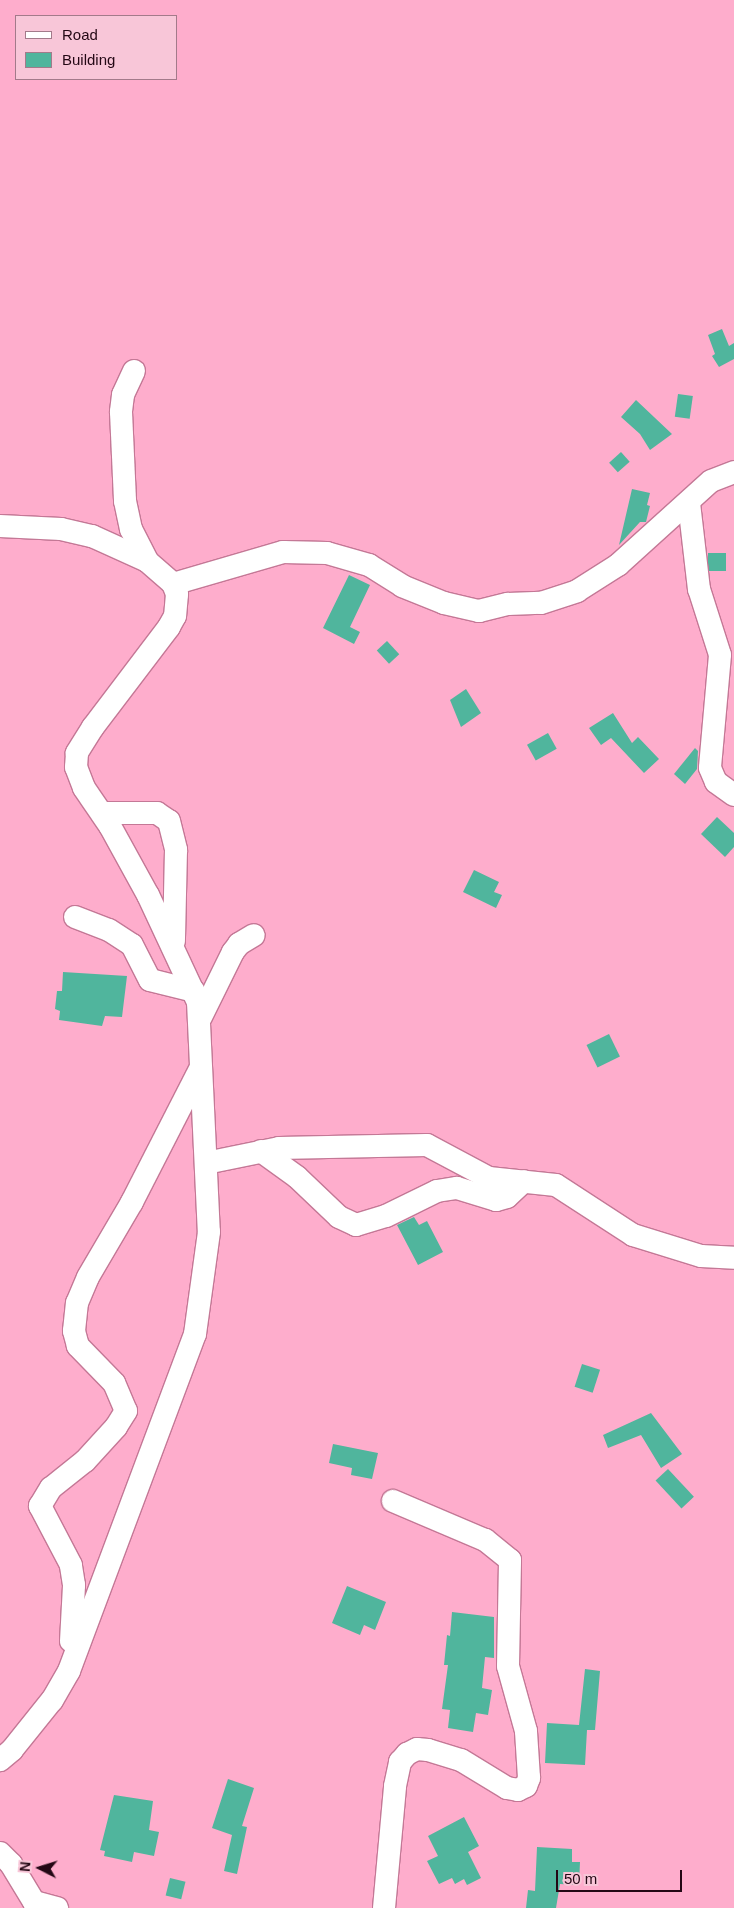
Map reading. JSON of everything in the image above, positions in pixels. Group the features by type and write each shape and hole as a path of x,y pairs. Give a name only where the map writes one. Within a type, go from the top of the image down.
{"street":[{"path":"134,372 123,395 121,412 125,501 131,529 147,561"},
{"path":"173,584 284,552 327,553 370,565 402,586 444,603 479,611 508,604 541,603 576,591 618,565 689,503 711,481 734,472"},
{"path":"689,503 699,589 720,655 710,768 716,782 734,795"},
{"path":"0,526 69,531 92,536 147,561 173,584 178,604 169,627 77,753 76,768 84,788 102,813 148,895 194,991 200,1017 200,1069 209,1232 195,1334 69,1671 52,1700 12,1750 0,1760"},
{"path":"102,813 157,813 169,821 176,850 172,920 174,952"},
{"path":"75,917 109,930 132,945 150,980 194,991"},
{"path":"200,1017 233,952 239,944 254,935"},
{"path":"69,1671 74,1585 71,1565 40,1506 50,1488 84,1462 126,1411 114,1383 78,1346 74,1331 76,1308 88,1277 132,1202 200,1069"},
{"path":"206,1163 261,1150 411,1143 427,1145 489,1178 556,1185 633,1235 701,1256 734,1258"},
{"path":"261,1150 297,1177 339,1217 356,1224 386,1216 437,1191 457,1188 496,1200 507,1197 524,1181"},
{"path":"384,1908 395,1786 400,1762 407,1754 417,1749 444,1755 473,1766 508,1788 518,1790 526,1786 529,1778 526,1731 508,1666 510,1560 485,1540 393,1501"},
{"path":"0,1853 11,1864 34,1902 57,1908"}],"building":[{"path":"722,329 729,346 734,343 734,359 719,367 712,356 715,354 708,335"},
{"path":"678,394 693,396 690,419 675,417"},
{"path":"636,400 672,434 650,450 640,434 621,417"},
{"path":"621,452 630,462 618,472 609,463"},
{"path":"632,489 650,493 647,505 650,506 646,522 640,522 619,545"},
{"path":"708,553 726,553 726,571 708,571"},
{"path":"349,575 370,585 350,627 360,632 354,644 323,628"},
{"path":"387,641 399,654 389,664 377,651"},
{"path":"466,689 481,713 461,727 450,700"},
{"path":"613,713 632,743 638,737 659,759 644,773 611,738 601,745 589,728"},
{"path":"548,733 557,749 536,760 527,745"},
{"path":"695,748 698,751 697,769 685,784 674,774"},
{"path":"717,817 734,833 734,847 725,857 701,834"},
{"path":"474,870 499,882 494,892 502,895 496,908 463,892"},
{"path":"63,972 127,976 122,1017 105,1016 102,1026 59,1020 60,1011 55,1009 57,991 62,991"},
{"path":"609,1034 620,1056 597,1067 587,1045"},
{"path":"414,1217 419,1225 427,1221 443,1252 418,1265 397,1225"},
{"path":"582,1364 600,1370 593,1393 575,1387"},
{"path":"651,1413 682,1454 661,1468 641,1435 608,1448 603,1435"},
{"path":"333,1444 378,1453 372,1479 351,1475 352,1468 329,1463"},
{"path":"668,1469 694,1497 681,1508 656,1481"},
{"path":"347,1586 386,1602 375,1630 364,1625 360,1635 332,1623"},
{"path":"452,1612 494,1617 494,1658 485,1657 482,1688 492,1690 488,1715 476,1713 473,1732 448,1728 450,1710 442,1709 448,1665 444,1665 447,1635 450,1636"},
{"path":"585,1669 600,1671 595,1730 587,1730 585,1765 545,1763 547,1723 579,1725"},
{"path":"228,1779 254,1788 242,1826 247,1827 237,1874 224,1871 232,1835 212,1828"},
{"path":"114,1795 153,1801 149,1830 159,1832 154,1856 134,1852 132,1862 104,1856 105,1851 100,1850"},
{"path":"464,1817 479,1846 468,1852 481,1878 467,1885 464,1879 455,1884 452,1878 439,1884 427,1861 438,1856 428,1836"},
{"path":"537,1847 572,1849 572,1862 580,1862 579,1885 560,1884 556,1908 526,1908 528,1890 535,1891"},
{"path":"170,1878 186,1882 181,1899 166,1895"}]}
